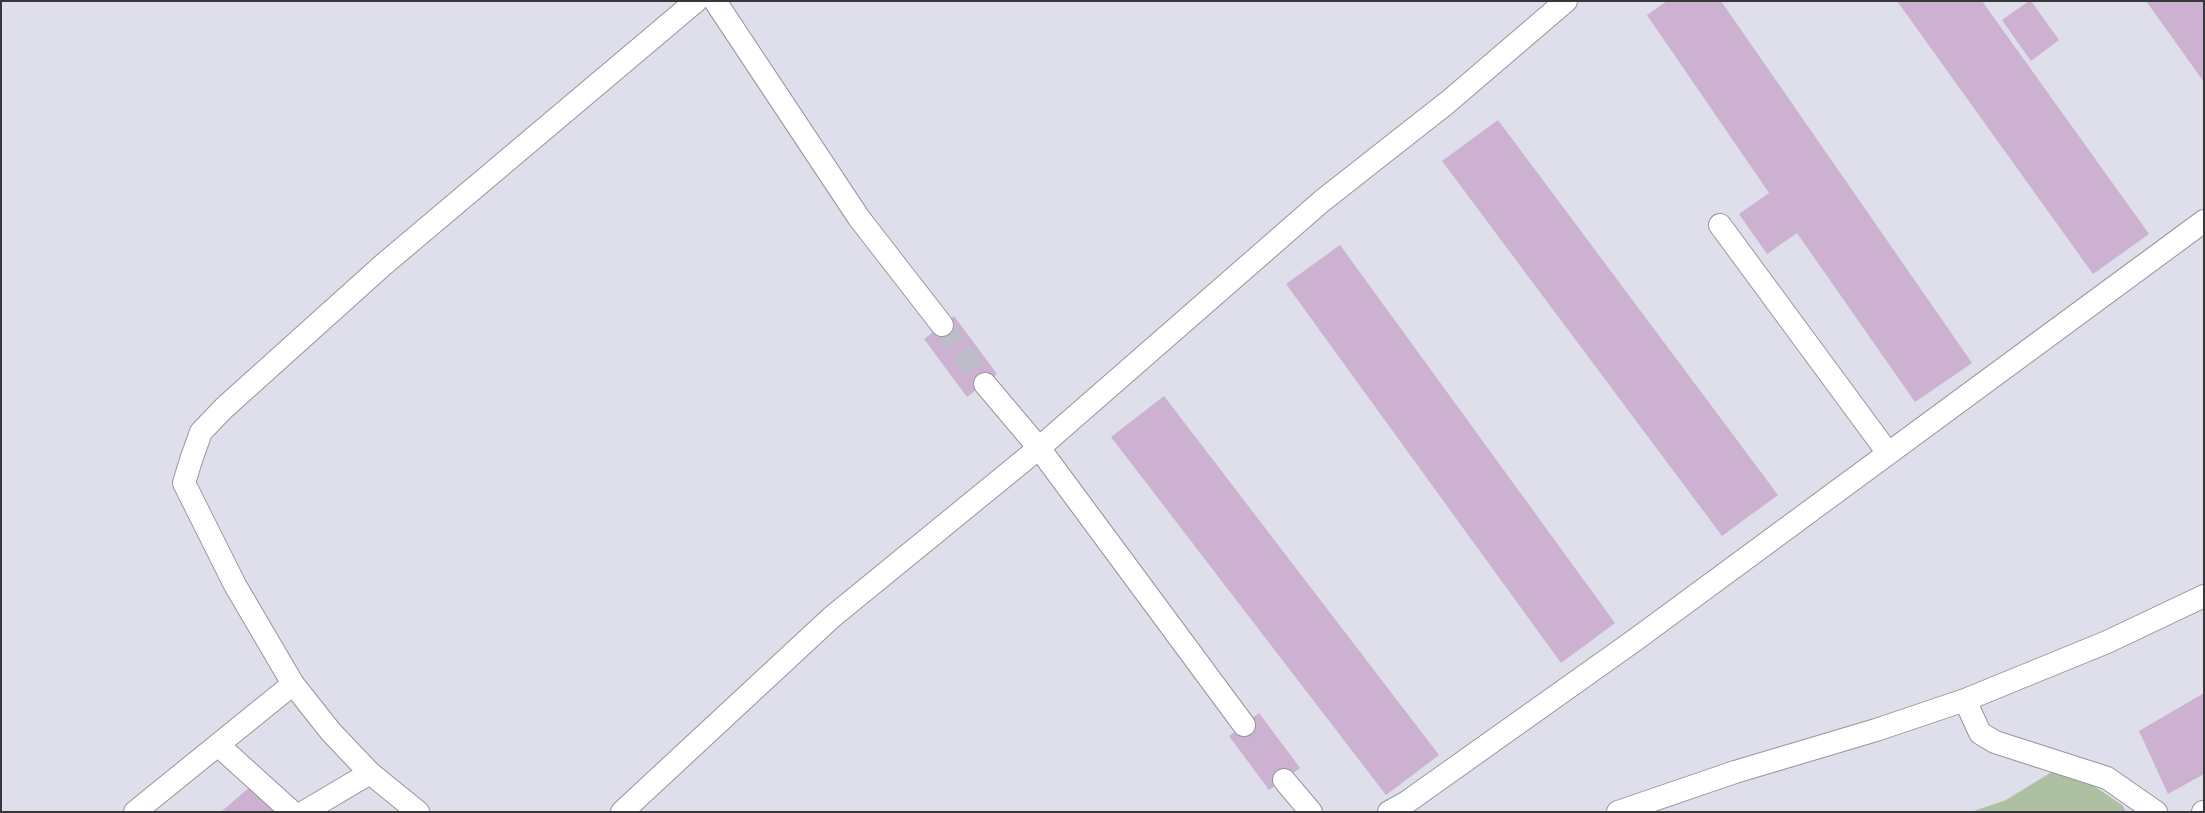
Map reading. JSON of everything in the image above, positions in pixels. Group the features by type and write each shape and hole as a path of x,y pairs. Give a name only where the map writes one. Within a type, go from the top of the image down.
{"street":[{"path":"418,812 370,773 331,732 293,684 235,585 184,483 201,432 224,408 383,265 696,1"},
{"path":"715,1 859,218 942,326"},
{"path":"622,812 832,617 1039,448 1322,201 1448,102 1566,1"},
{"path":"1389,812 1407,802 1628,645 2204,221"},
{"path":"1720,225 1888,453"},
{"path":"985,384 1039,448 1244,725"},
{"path":"1618,812 1735,772 1876,730 1965,700 2106,642 2204,596"},
{"path":"135,812 293,684"},
{"path":"1965,700 1980,733 1995,742 2107,778 2156,812"},
{"path":"218,745 292,812"},
{"path":"304,812 370,773"},
{"path":"1284,780 1311,812"}],"green space":[{"path":"2063,765 2122,805 2126,812 1971,812 2006,800"}],"building":[{"path":"1667,1 1721,1 1972,363 1915,402 1797,233 1767,254 1739,214 1769,193 1647,15"},
{"path":"1897,1 1982,1 2149,234 2093,274"},
{"path":"2031,1 2059,40 2031,61 2002,20"},
{"path":"2146,1 2204,1 2204,82"},
{"path":"1498,120 1778,495 1722,536 1442,161"},
{"path":"1340,245 1615,623 1561,663 1286,284"},
{"path":"954,316 997,374 967,397 924,339"},
{"path":"1164,396 1439,755 1386,795 1111,437"},
{"path":"2204,693 2204,774 2168,794 2139,731"},
{"path":"1259,713 1300,768 1269,790 1229,736"},
{"path":"252,785 275,812 221,812"}],"tunnel":[{"path":"942,325 985,384"}]}
